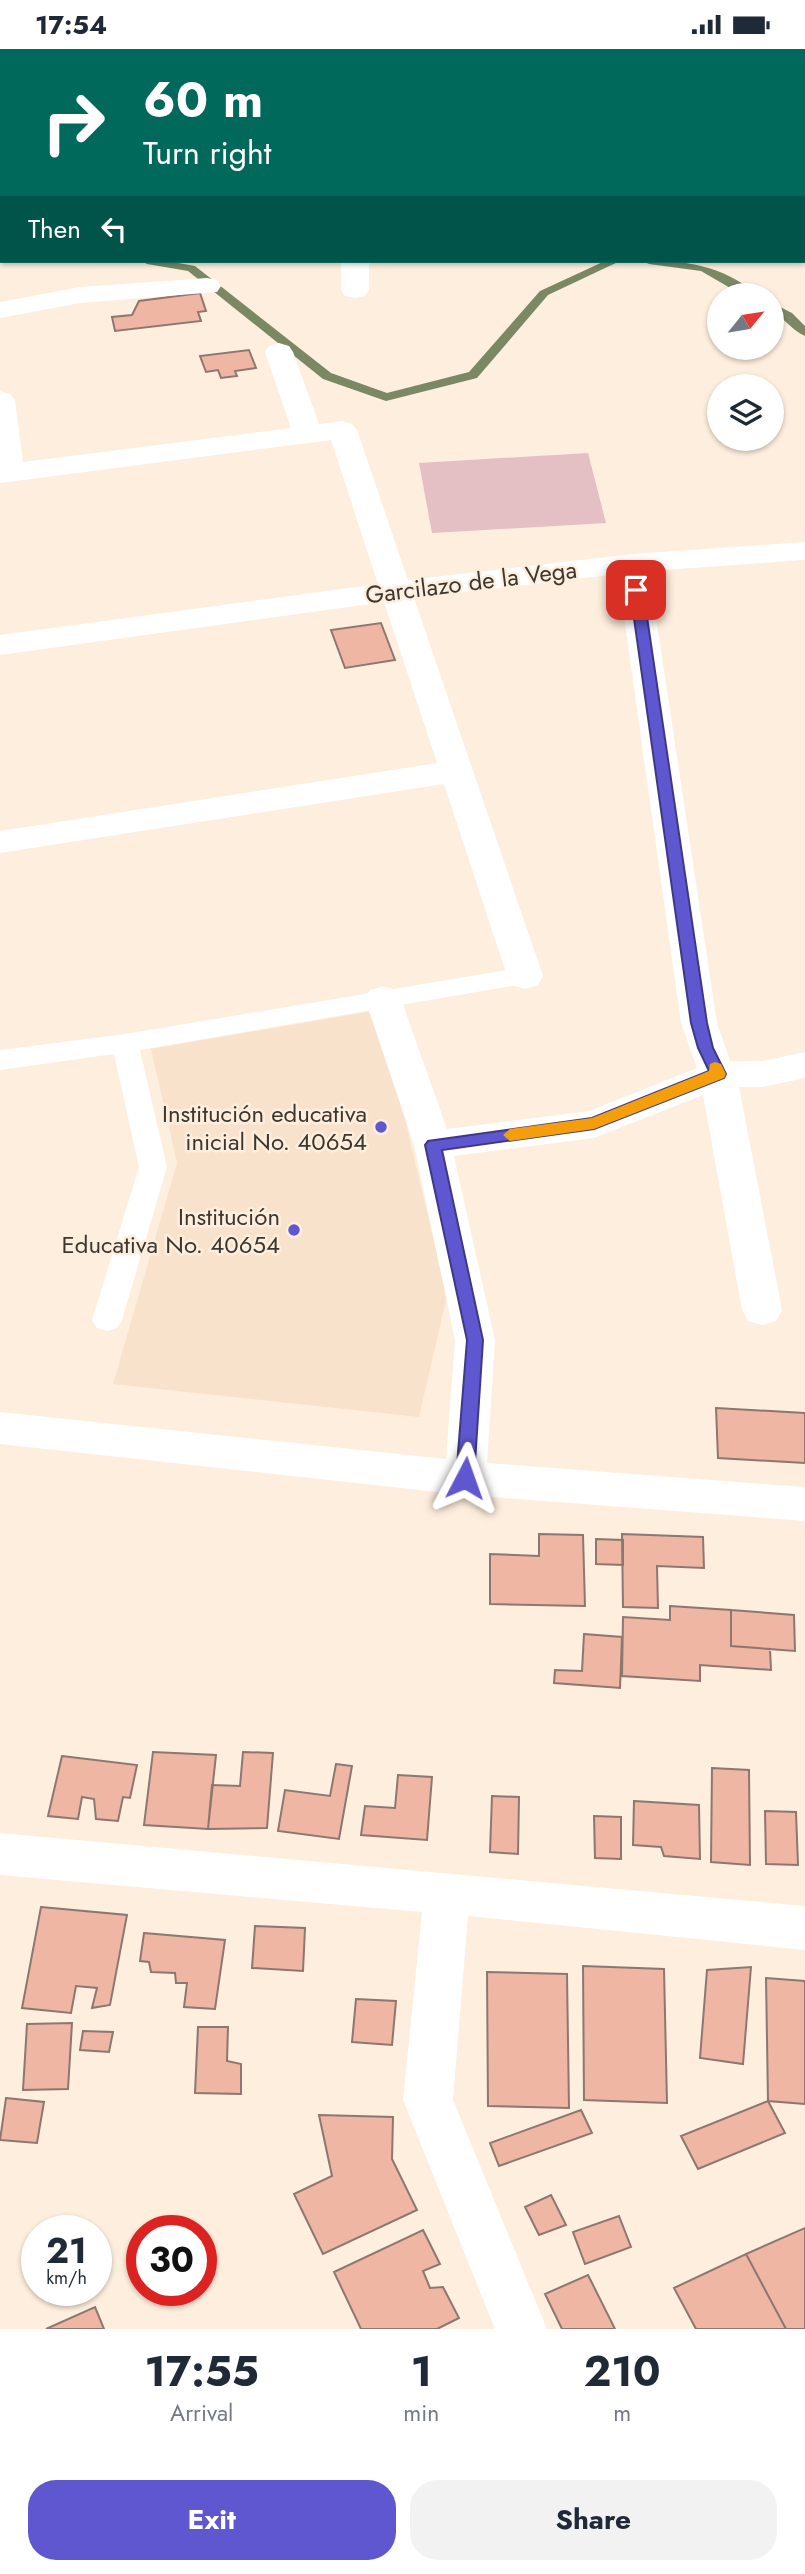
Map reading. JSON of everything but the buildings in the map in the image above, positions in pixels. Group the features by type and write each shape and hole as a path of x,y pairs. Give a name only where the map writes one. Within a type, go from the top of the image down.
{"street":[{"path":"355,263 355,290"},
{"path":"0,310 80,295 207,286"},
{"path":"279,352 308,434"},
{"path":"0,400 5,474 342,430 525,976"},
{"name":"Garcilazo de la Vega","path":"0,645 394,591 632,563 805,551"},
{"path":"632,563 699,1023 706,1048 718,1074 762,1310"},
{"path":"0,842 455,771"},
{"path":"383,999 433,1145 475,1340 465,1478"},
{"path":"433,1145 594,1124 718,1074 763,1074 805,1065"},
{"path":"0,1428 465,1478 805,1504"},
{"path":"2,1864 447,1893 805,1928"},
{"path":"447,1893 428,2100 521,2329"}],"lane":[{"path":"0,1060 125,1043 525,976"},
{"path":"107,1320 153,1167 125,1043"}],"shaded area":[{"path":"588,453 606,523 432,533 419,463"},
{"name":"Institución Educativa No. 40654","path":"379,1010 447,1296 419,1417 113,1384 177,1163 151,1049"}],"waterway":[{"path":"160,263 191,268 327,376 386,397 473,375 544,293 610,263"},
{"path":"665,263 704,268 730,283"},
{"path":"784,313 805,333"}],"slow traffic":[{"path":"510,1135 594,1124 718,1074 715,1068"}],"place":[{"name":"Institución educativa inicial No. 40654","path":"381,1127"},
{"name":"Institución Educativa No. 40654","path":"294,1230"}],"route":[{"path":"465,1478 475,1340 433,1145 594,1124 718,1074 706,1048 699,1023 636,590"}]}
